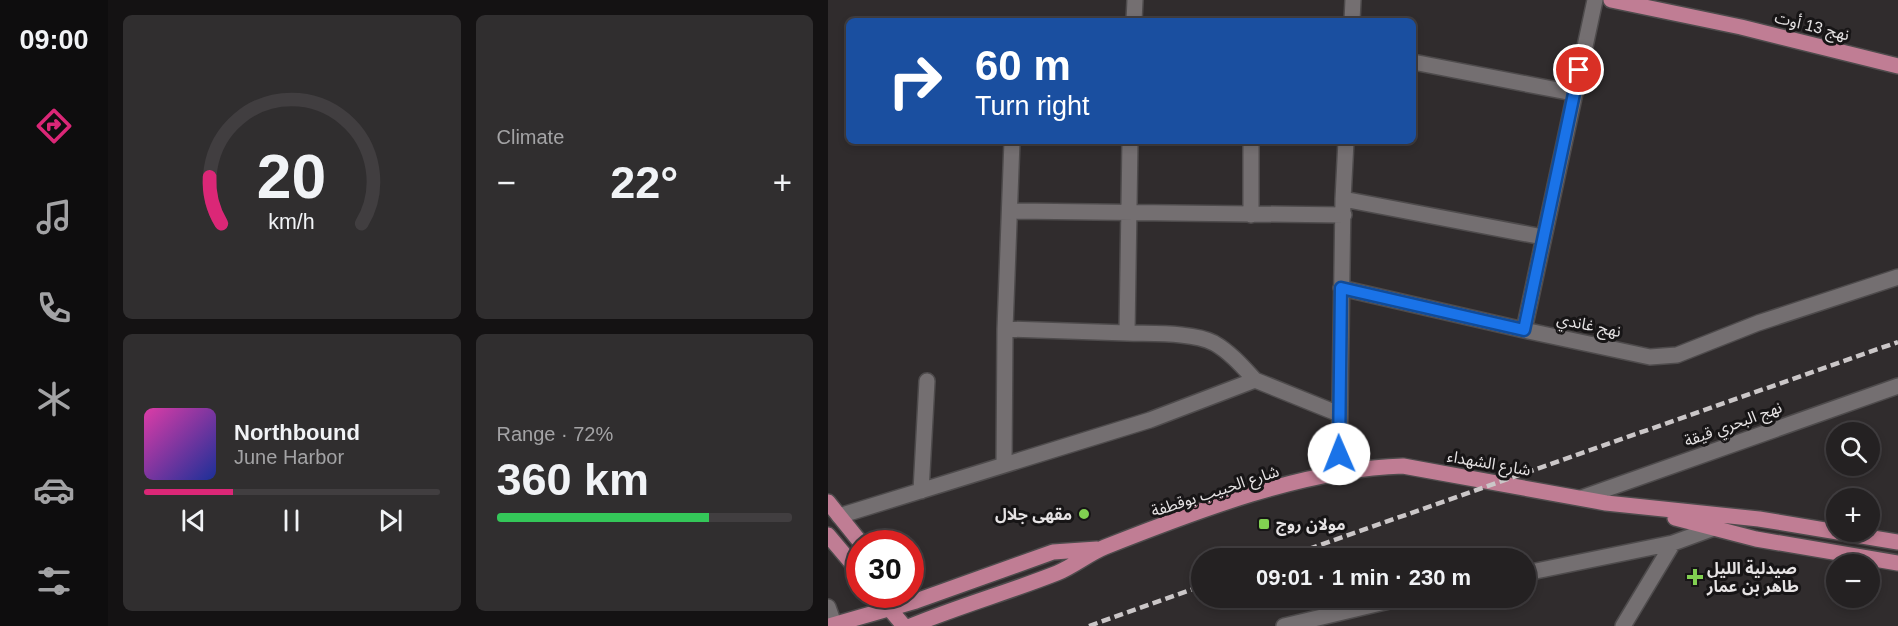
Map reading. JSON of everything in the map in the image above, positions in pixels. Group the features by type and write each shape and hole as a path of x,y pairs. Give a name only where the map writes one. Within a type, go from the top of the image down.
{"main road":[{"name":"نهج 13 أوت","path":"1611,0 1764,32 1898,66"},
{"name":"شارع الشهداء","path":"1340,474 1404,466 1632,507 1756,539 1898,563"},
{"name":"شارع الحبيب بوقطفة","path":"911,626 936,622 1059,572 1103,548 1217,507 1274,489 1340,474"},
{"path":"828,502 850,530"},
{"name":"شارع الشهداء","path":"1632,507 1759,519 1898,542"},
{"path":"828,535 846,556"},
{"name":"شارع الحبيب بوقطفة","path":"924,594 1053,552 1103,548"},
{"path":"922,608 936,622"},
{"name":"شارع الحبيب بوقطفة","path":"832,625 890,609"},
{"path":"890,609 904,626"}],"street":[{"path":"1134,18 1135,0"},
{"path":"1352,18 1353,0"},
{"path":"1524,330 1573,93 1595,0"},
{"path":"1416,63 1573,93"},
{"path":"1004,465 1005,329 1012,144"},
{"path":"1126,333 1131,144"},
{"path":"1251,144 1251,216"},
{"path":"1340,474 1341,288 1346,144"},
{"path":"1343,199 1543,237"},
{"path":"1011,211 1251,216 1344,215"},
{"name":"نهج غاندي","path":"1341,288 1650,357 1677,355 1758,323 1898,276"},
{"path":"1005,329 1179,335 1213,342 1238,361 1256,380 1339,414"},
{"path":"839,516 1150,420 1256,380"},
{"path":"921,491 927,381"},
{"name":"نهج البحري قيقة","path":"1581,498 1898,386"},
{"path":"1536,571 1673,543 1714,528"},
{"path":"1623,626 1673,543"},
{"path":"828,607 832,625"},
{"path":"1284,626 1354,608"},
{"path":"1333,626 1345,610"}],"railway":[{"path":"1311,548 1898,342"},
{"path":"1089,626 1191,590"}],"place":[{"name":"مقهى جلال","path":"1084,514"},
{"name":"مولان روج","path":"1264,524"},
{"name":"صيدلية الليل طاهر بن عمار","path":"1695,577"}],"route":[{"path":"1339,454 1341,288 1524,330 1579,70"}]}
